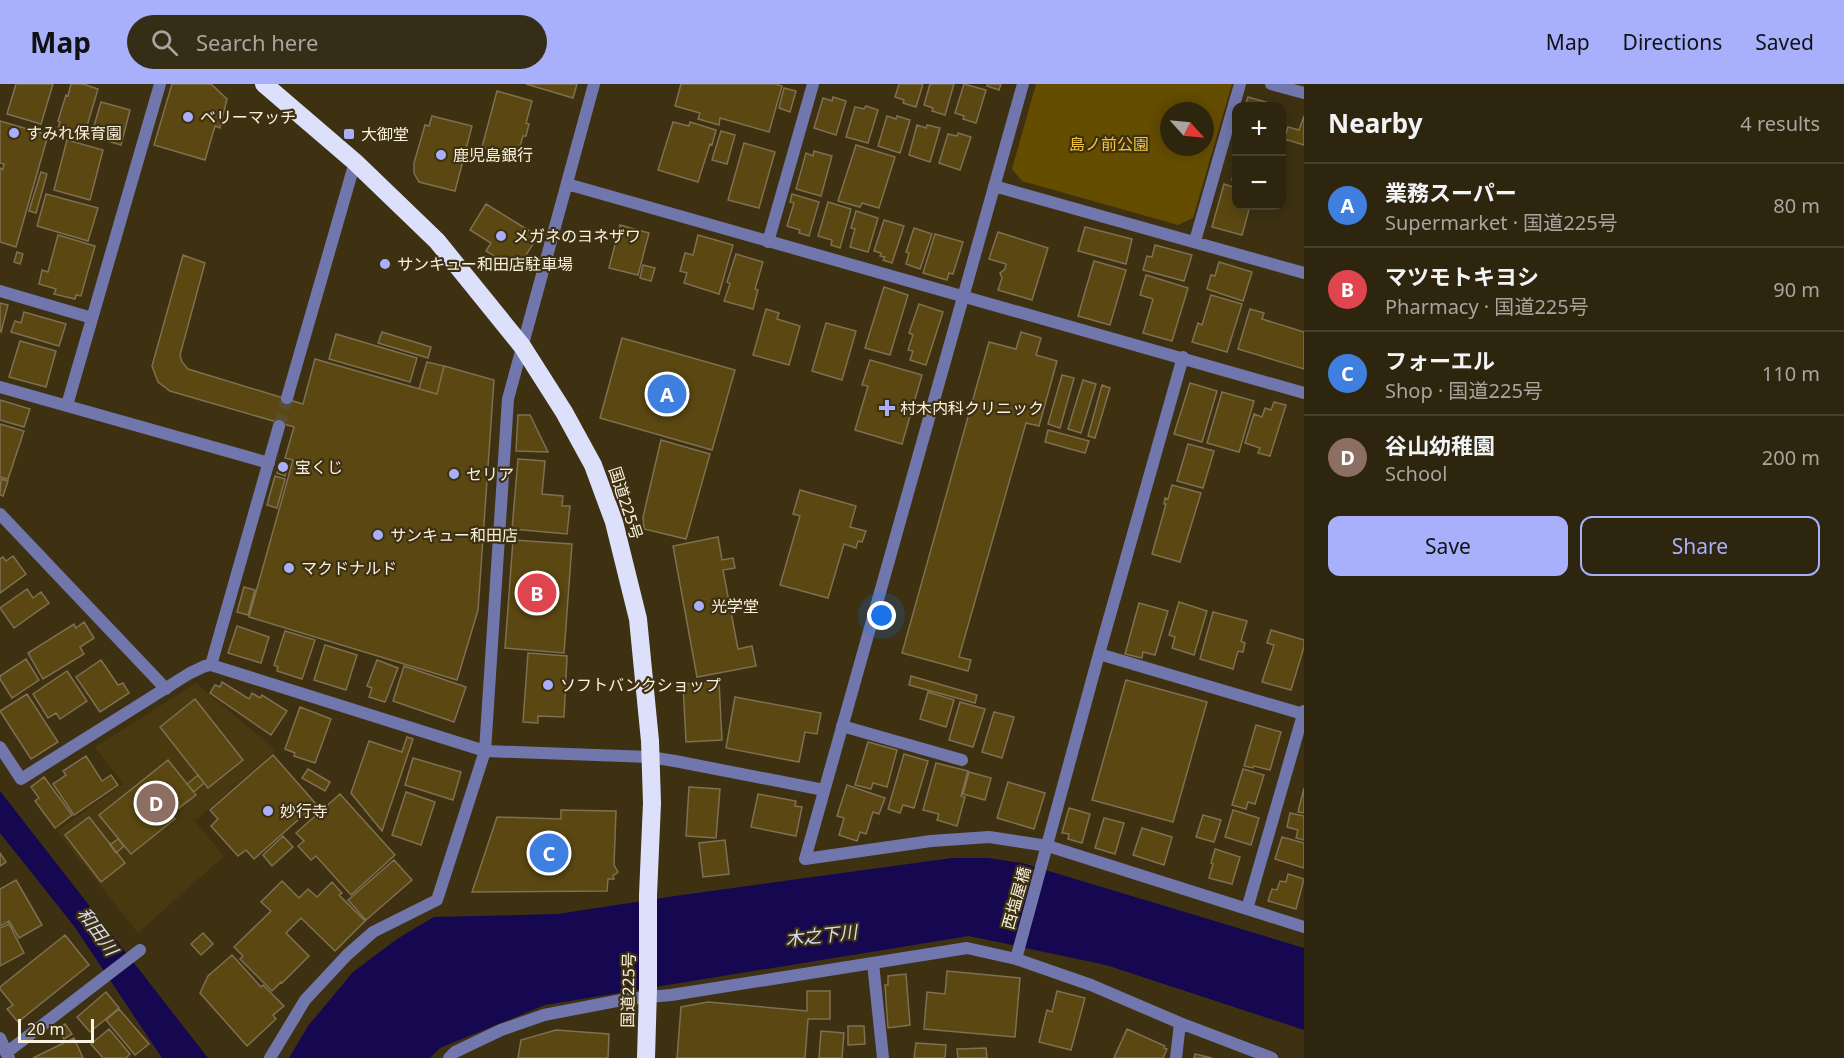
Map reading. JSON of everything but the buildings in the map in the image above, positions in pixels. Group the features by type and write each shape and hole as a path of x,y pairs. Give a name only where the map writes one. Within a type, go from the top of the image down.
{"highway":[{"name":"国道225号","path":"264,84 355,162 437,241 522,346 564,412 593,465 614,522 638,619 652,803 648,895 646,1058"}],"street":[{"path":"67,405 160,84"},
{"path":"270,1058 305,1000 347,955 373,932 437,900 485,751 508,399 594,84"},
{"path":"768,242 813,84"},
{"path":"1023,84 805,859 931,841 988,837 1048,846 1304,927"},
{"path":"1195,241 1240,84"},
{"path":"1271,84 1304,93"},
{"path":"287,398 355,162"},
{"path":"567,184 1304,393"},
{"path":"994,186 1304,273"},
{"path":"0,291 92,318"},
{"name":"西塩屋橋","path":"1016,959 1183,357"},
{"path":"0,387 269,463"},
{"path":"211,665 279,426"},
{"path":"0,514 166,689"},
{"path":"1099,654 1304,713 1247,909"},
{"path":"0,747 21,779 190,673 211,665 485,751 650,757 824,790"},
{"path":"842,726 962,760"},
{"path":"449,1058 455,1052 501,1030 544,1015 648,994 968,948 1016,959 1091,985 1180,1023 1272,1058"},
{"path":"0,1038 7,1055 137,952"},
{"path":"873,963 883,1058"},
{"path":"1176,1058 1180,1023"}],"shaded area":[{"path":"196,683 276,750 195,821 224,856 138,933 57,831 123,784 95,747"}],"green space":[{"name":"島ノ前公園","path":"1036,84 1232,84 1214,146 1214,102 1160,102 1160,156 1211,156 1193,218 1178,225 1022,181 1012,169"}],"water":[{"name":"和田川","path":"0,791 208,1058 162,1058 74,926 0,833"},
{"name":"木之下川","path":"952,858 988,858 1022,863 1304,948 1304,1030 1106,965 969,936 545,1005 440,1048 430,1058 289,1058 308,1026 353,972 397,939 434,917 557,914"}],"tunnel":[{"path":"279,426 287,398"}],"place":[{"name":"ベリーマッチ","path":"188,117"},
{"name":"すみれ保育園","path":"14,133"},
{"name":"大御堂","path":"349,134"},
{"name":"鹿児島銀行","path":"441,155"},
{"name":"メガネのヨネザワ","path":"501,236"},
{"name":"サンキュー和田店駐車場","path":"385,264"},
{"name":"業務スーパー","path":"667,394"},
{"name":"村木内科クリニック","path":"887,408"},
{"name":"宝くじ","path":"283,467"},
{"name":"セリア","path":"454,474"},
{"name":"サンキュー和田店","path":"378,535"},
{"name":"マクドナルド","path":"289,568"},
{"name":"マツモトキヨシ","path":"537,593"},
{"name":"光学堂","path":"699,606"},
{"name":"ソフトバンクショップ","path":"548,685"},
{"name":"谷山幼稚園","path":"156,803"},
{"name":"妙行寺","path":"268,811"},
{"name":"フォーエル","path":"549,853"}]}
